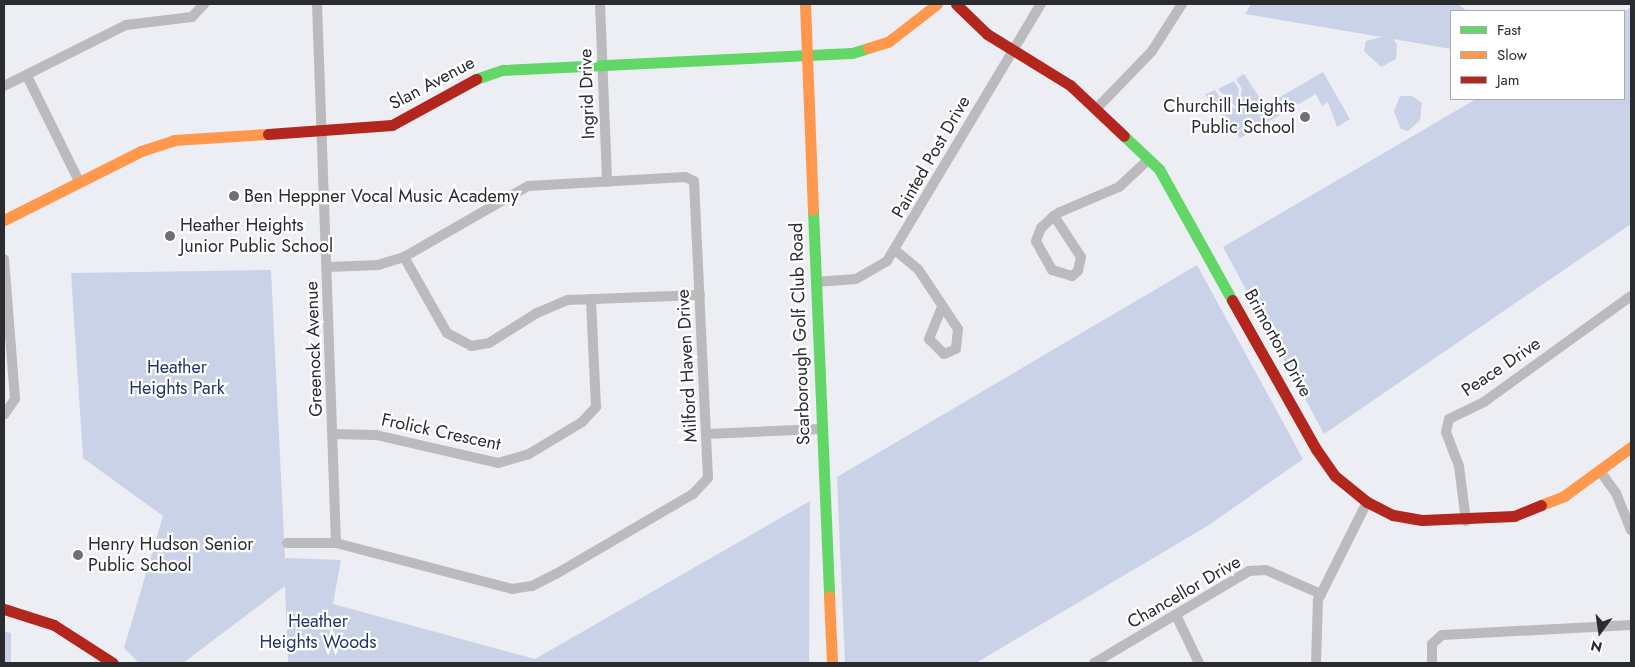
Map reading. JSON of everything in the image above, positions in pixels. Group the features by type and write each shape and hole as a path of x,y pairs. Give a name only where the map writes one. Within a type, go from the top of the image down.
{"street":[{"path":"4,86 126,25 192,16 204,4"},
{"name":"Greenock Avenue","path":"317,4 334,434 336,544"},
{"name":"Ingrid Drive","path":"600,4 607,182"},
{"name":"Scarborough Golf Club Road","path":"805,4 832,663"},
{"name":"Slan Avenue","path":"4,220 141,150 174,140 392,125 496,71 869,50 888,42 937,4"},
{"name":"Brimorton Drive","path":"956,4 987,34 1013,48 1097,108 1148,160 1176,194 1325,464 1367,502 1408,518 1497,519 1544,507 1600,471 1631,447"},
{"name":"Painted Post Drive","path":"816,282 856,279 879,267 895,250 1040,4"},
{"path":"1097,108 1152,51 1182,4"},
{"path":"27,76 78,181"},
{"path":"1054,216 1082,257 1080,267 1072,276 1052,270 1038,245 1038,232 1054,216 1119,187 1148,160"},
{"name":"Milford Haven Drive","path":"287,543 336,544 494,586 532,586 701,488 708,478 694,181 686,177 528,186 404,257 378,265 328,267"},
{"path":"895,250 918,269 942,307"},
{"path":"404,257 447,333 471,346 489,343 550,307 591,299 700,294"},
{"path":"4,259 15,399 4,415"},
{"name":"Peace Drive","path":"1466,520 1459,466 1446,432 1449,419 1484,402 1631,296"},
{"name":"Frolick Crescent","path":"334,434 376,435 498,463 528,454 582,422 596,407 591,299"},
{"path":"706,434 821,429"},
{"path":"1600,471 1616,493 1631,530"},
{"path":"1316,663 1314,620 1321,594 1367,502"},
{"name":"Chancellor Drive","path":"1094,663 1249,571 1266,570 1321,594"},
{"path":"4,609 54,625 112,663"},
{"path":"1176,615 1199,663"},
{"path":"1432,663 1432,644 1442,635 1631,625"}],"green space":[{"path":"1251,4 1458,4 1466,10 1450,10 1450,49 1393,39 1397,45 1396,59 1381,67 1364,51 1366,41 1382,37 1245,14"},
{"path":"1631,7 1631,224 1324,434 1223,247 1474,100 1625,100 1625,11"},
{"path":"1323,72 1350,119 1337,127 1328,102 1322,106 1316,94 1240,138 1205,94 1215,90 1223,102 1238,110 1242,89 1236,79 1244,74 1265,106"},
{"path":"1234,81 1239,89 1236,107 1218,89"},
{"path":"1400,96 1412,96 1422,103 1420,120 1408,131 1401,129 1394,112"},
{"path":"1197,265 1303,459 1209,525 976,663 845,663 837,477"},
{"name":"Heather Heights Park","path":"271,270 285,558 341,560 333,604 535,659 810,501 809,663 288,663 285,586 183,663 139,663 124,648 163,516 83,458 71,273"},
{"path":"4,631 11,633 11,663 4,663"}],"traffic: fast":[{"path":"476,79 502,70 852,53 868,48"},
{"path":"1124,136 1159,169 1232,300"},
{"path":"813,210 829,596"}],"traffic: slow":[{"path":"805,4 813,210"},
{"path":"868,48 888,42 937,4"},
{"path":"4,220 141,151 174,140 268,134"},
{"path":"1541,505 1564,496 1631,447"},
{"path":"829,596 832,663"}],"traffic: jam":[{"path":"956,4 987,34 1070,85 1124,136"},
{"path":"268,134 392,125 476,79"},
{"path":"1232,300 1316,449 1335,476 1367,502 1393,515 1422,520 1514,516 1541,505"},
{"path":"4,609 54,625 113,663"}],"place":[{"name":"Churchill Heights Public School","path":"1305,117"},
{"name":"Ben Heppner Vocal Music Academy","path":"234,196"},
{"name":"Heather Heights Junior Public School","path":"170,236"},
{"name":"Henry Hudson Senior Public School","path":"78,555"}],"park label":[{"name":"Heather Heights Woods","path":"318,632"}]}
